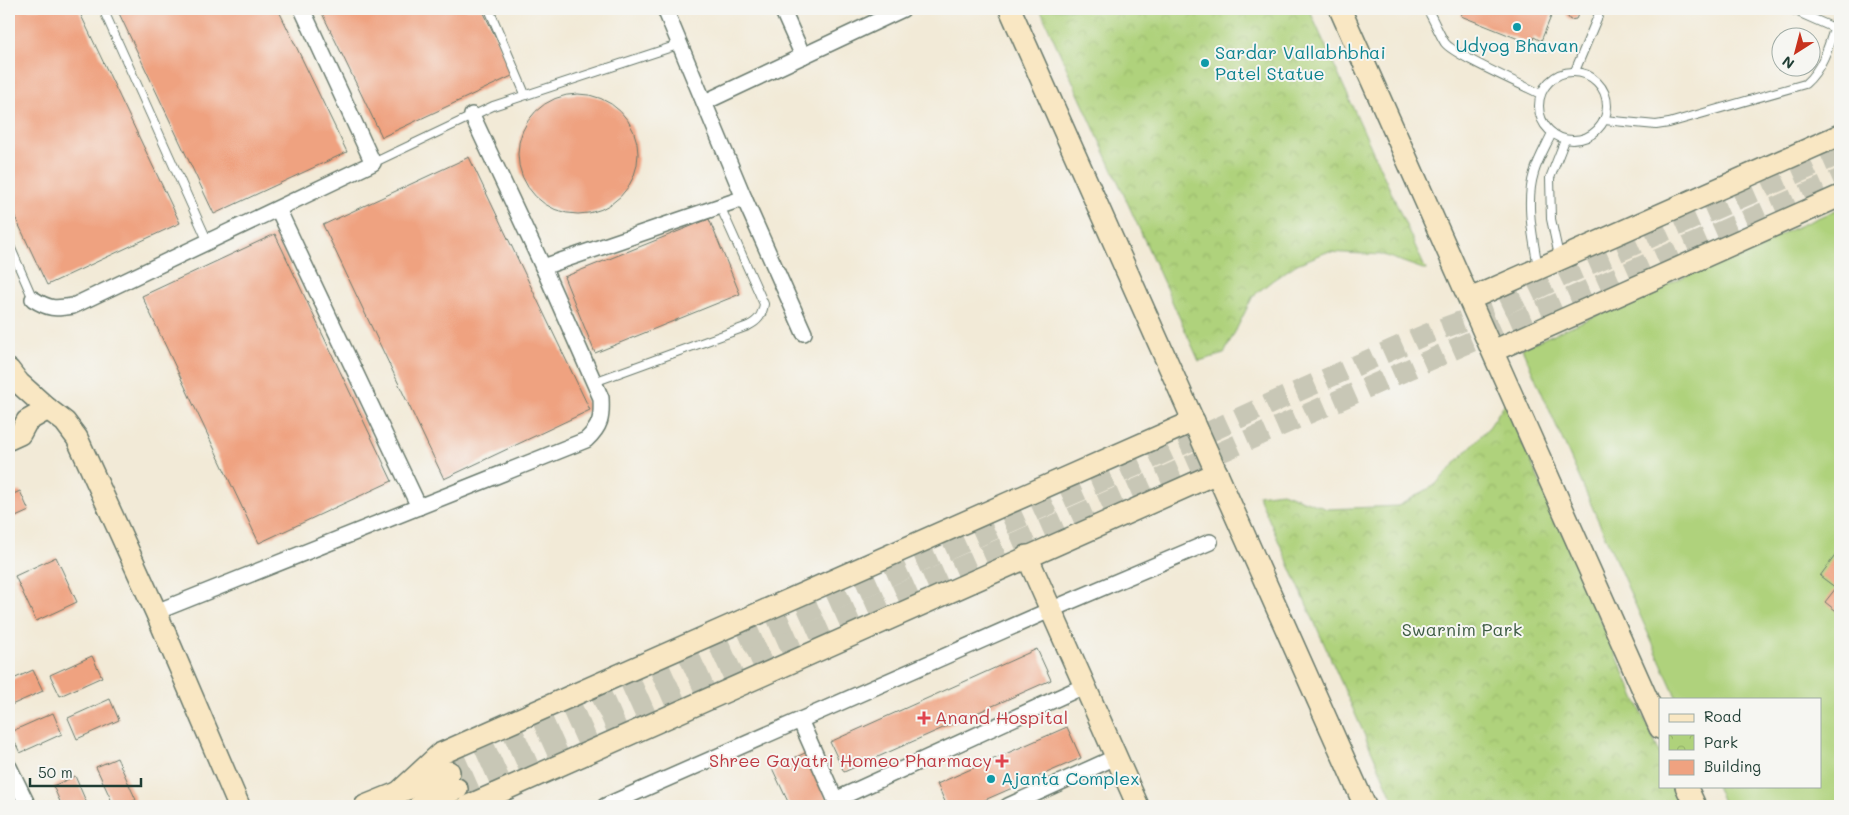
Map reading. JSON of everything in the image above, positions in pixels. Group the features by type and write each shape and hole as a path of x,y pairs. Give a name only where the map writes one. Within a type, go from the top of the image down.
{"street":[{"path":"33,299 56,309 72,306 373,163 302,9"},
{"path":"665,9 744,198 804,333"},
{"path":"782,9 803,56"},
{"path":"705,102 904,9"},
{"path":"1010,9 1365,806"},
{"path":"1340,9 1494,351 1659,726"},
{"path":"156,612 586,440 596,430 602,417 602,398 472,115"},
{"path":"1470,299 1840,135"},
{"path":"1494,351 1840,196"},
{"path":"543,266 744,198"},
{"path":"278,209 418,507"},
{"path":"9,370 19,383 65,422 77,438 156,612 239,806"},
{"path":"9,439 20,434 18,420 48,409"},
{"path":"398,793 440,754 1194,421"},
{"path":"419,806 1026,556 1217,473"},
{"path":"604,806 1050,610 1210,542"},
{"path":"1026,556 1138,806"},
{"path":"800,720 836,803 1084,686"},
{"path":"1008,806 1116,757"},
{"path":"9,767 28,806"},
{"path":"1687,788 1695,806"},
{"path":"365,806 398,793 458,789"}],"lane":[{"path":"103,9 208,242"},
{"path":"489,9 525,94"},
{"path":"1427,9 1436,22 1446,44 1459,54 1540,94"},
{"path":"1575,71 1601,9"},
{"path":"1791,9 1834,28"},
{"path":"1604,120 1656,125 1669,123 1804,84 1814,76 1825,54 1840,10"},
{"path":"373,163 472,115 525,94 681,44"},
{"path":"1575,71 1589,75 1600,84 1607,97 1608,111 1603,125 1593,135 1579,140 1565,140 1552,133 1542,122 1538,108 1540,94 1548,81 1560,73 1575,71"},
{"path":"1538,269 1533,242 1530,201 1534,174 1552,133"},
{"path":"1560,259 1550,219 1550,178 1565,140"},
{"path":"594,382 757,322 764,304 720,206"},
{"path":"9,244 33,299"}],"green space":[{"path":"1040,9 1309,9 1426,270 1383,255 1327,252 1297,264 1253,296 1224,354 1199,361"},
{"path":"1840,208 1840,806 1725,806 1717,788 1822,788 1822,698 1677,698 1522,348"},
{"name":"Swarnim Park","path":"1505,403 1659,752 1659,788 1676,788 1683,806 1396,806 1258,495 1282,492 1327,509 1398,506 1435,485 1490,426"}],"building":[{"path":"9,9 78,9 180,223 47,285 9,204"},
{"path":"117,9 278,9 347,152 214,214"},
{"path":"320,9 482,9 514,75 382,137"},
{"name":"Udyog Bhavan","path":"1458,9 1563,9 1552,14 1541,41 1534,37 1531,44 1461,16 1463,11"},
{"name":"Udyog Bhavan","path":"1568,9 1581,9 1576,19 1570,20 1566,14"},
{"path":"578,94 590,95 601,99 611,104 620,112 628,121 633,131 637,142 637,166 633,177 628,187 620,196 611,204 601,209 590,213 578,214 566,213 555,209 545,204 536,196 528,187 523,177 519,166 518,154 519,142 523,131 528,121 536,112 545,104 555,99 566,95"},
{"path":"469,157 590,410 444,479 323,225"},
{"path":"709,219 740,294 595,353 564,277"},
{"path":"275,234 392,481 259,543 142,296"},
{"path":"20,491 29,511 9,520 9,496"},
{"path":"1840,549 1840,614 1825,602 1836,588 1820,576"},
{"path":"56,557 77,602 36,621 15,576"},
{"path":"1037,649 1051,680 844,772 830,742"},
{"path":"92,656 102,677 60,696 50,675"},
{"path":"33,670 43,691 9,706 9,681"},
{"path":"110,699 119,720 77,739 68,718"},
{"path":"53,713 62,734 20,753 10,732"},
{"path":"1067,727 1081,758 971,806 947,806 937,784"},
{"path":"805,753 830,806 790,806 772,768"},
{"path":"117,758 136,800 121,806 114,806 96,767"},
{"path":"75,776 88,806 62,806 53,786"},
{"path":"9,789 17,806 9,806"}],"tunnel":[{"path":"449,772 1146,461 1276,401 1427,334 1493,310 1565,275 1840,154"},
{"path":"457,789 1840,179"}],"place":[{"name":"Udyog Bhavan","path":"1517,27"},
{"name":"Sardar Vallabhbhai Patel Statue","path":"1205,63"},
{"name":"Anand Hospital","path":"924,718"},
{"name":"Shree Gayatri Homeo Pharmacy","path":"1002,761"},
{"name":"Ajanta Complex","path":"991,779"}]}
